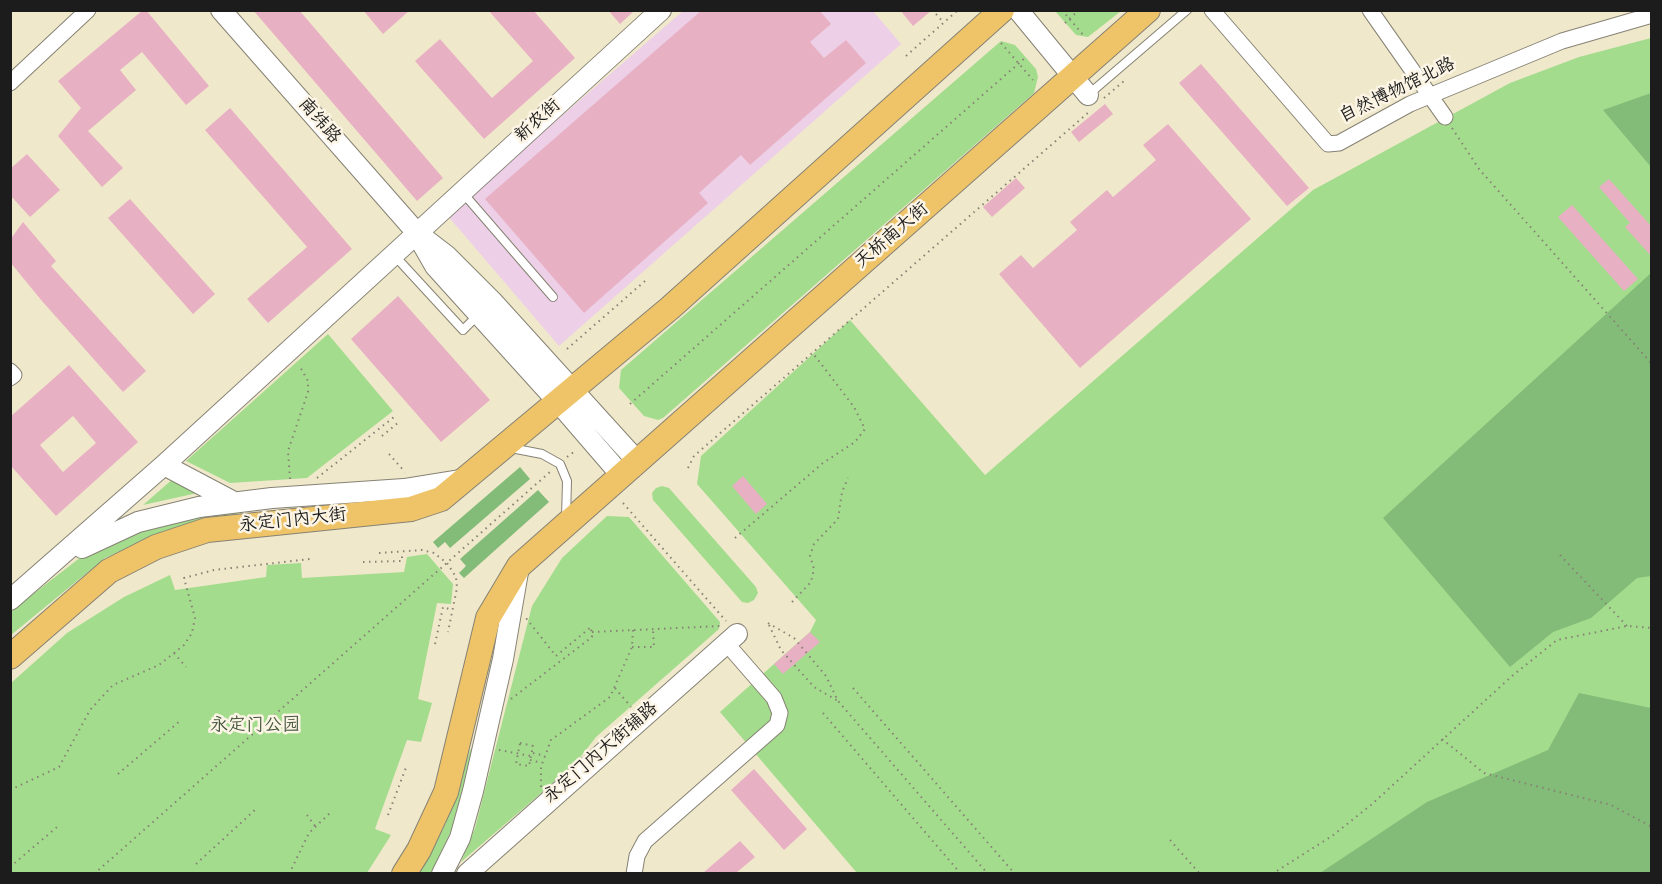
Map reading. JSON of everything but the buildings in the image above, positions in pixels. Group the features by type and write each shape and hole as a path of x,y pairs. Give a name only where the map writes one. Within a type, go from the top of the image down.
{"main road":[{"path":"566,395 670,308 1002,10"},
{"name":"天桥南大街","path":"629,469 1087,97 1148,10"},
{"name":"永定门内大街","path":"10,657 109,571 156,547 207,530 308,520 365,502 411,509 441,499 566,395"},
{"path":"404,873 419,850 446,792 488,618 519,566 629,469"}],"street":[{"path":"10,83 88,10"},
{"name":"南纬路","path":"221,10 417,233 435,267 485,308 566,395 629,469"},
{"name":"新农街","path":"417,233 662,10"},
{"path":"1018,10 1087,97"},
{"name":"自然博物馆北路","path":"1212,10 1328,144 1339,143 1430,95 1562,41 1652,15"},
{"path":"1370,10 1445,117"},
{"path":"10,600 47,570 164,465 417,233"},
{"path":"10,371 14,375 10,378"},
{"path":"164,465 234,502"},
{"path":"47,570 97,539 138,522 182,510 298,496 365,502"},
{"path":"442,873 460,838 501,704 503,659 519,566"},
{"path":"634,873 636,856 645,842 777,725 780,713 774,698 728,635"},
{"name":"永定门内大街辅路","path":"467,873 728,635"}],"lane":[{"path":"1087,97 1187,10"},
{"path":"462,192 553,297"},
{"path":"393,254 463,330 485,308"},
{"path":"503,447 542,454 560,464 567,481 565,525"}],"path":[{"path":"906,56 958,10"},
{"path":"1062,10 1085,37"},
{"path":"1065,23 1079,10"},
{"path":"936,14 944,23"},
{"path":"1001,43 1033,80"},
{"path":"630,404 1026,57"},
{"path":"688,468 694,456 812,352 1087,97 1124,81"},
{"path":"1445,117 1479,169 1652,364"},
{"path":"567,349 645,281"},
{"path":"289,350 308,381 308,392 288,451 287,472 298,496"},
{"path":"735,538 823,463 855,442 866,429 854,407 812,352"},
{"path":"317,478 394,417"},
{"path":"382,436 399,422"},
{"path":"94,873 575,451"},
{"path":"389,454 408,476"},
{"path":"792,602 811,582 814,569 810,556 814,544 838,519 842,492 848,478"},
{"path":"623,503 728,635"},
{"path":"363,562 402,561 402,552"},
{"path":"379,553 434,553 447,563 456,577 448,632"},
{"path":"1560,555 1627,626"},
{"path":"10,789 59,767 85,718 113,685 149,671 184,645 194,625 192,602 184,578 214,570 310,559"},
{"path":"501,704 592,637 591,627 556,656 514,603"},
{"path":"435,644 443,608 452,610"},
{"path":"838,701 814,687 782,650 768,623 794,638 826,676 838,701 988,873"},
{"path":"1272,873 1340,830 1371,805 1512,676 1557,640 1627,626 1652,628"},
{"path":"592,632 653,628 728,635"},
{"path":"632,647 654,647 653,628"},
{"path":"542,789 543,763 551,740 560,731 583,720 610,697 621,667 632,647 633,629"},
{"path":"174,652 186,667"},
{"path":"615,688 634,710"},
{"path":"852,688 1015,873"},
{"path":"824,713 961,873"},
{"path":"118,774 180,721"},
{"path":"1442,739 1484,773 1611,805 1652,827"},
{"path":"520,743 533,746 531,756 529,766 516,764 520,743"},
{"path":"496,749 531,756 545,756"},
{"path":"531,756 543,763"},
{"path":"388,815 407,765"},
{"path":"196,864 256,809"},
{"path":"289,873 309,833 332,811"},
{"path":"307,815 315,826"},
{"path":"10,867 57,827"},
{"path":"1170,840 1200,873"}],"shaded area":[{"path":"683,11 873,11 901,44 559,346 447,215"}],"green space":[{"path":"1055,11 1121,11 1088,37 1076,35"},
{"path":"1651,38 1651,873 857,873 720,712 810,632 816,620 697,484 701,456 850,320 985,475 1313,190 1510,83 1579,57"},
{"path":"1001,41 1015,45 1036,69 1038,77 1034,93 663,418 658,420 644,416 619,388 621,370"},
{"path":"1652,93 1651,167 1603,110"},
{"path":"1651,273 1651,576 1637,578 1591,618 1553,632 1510,667 1383,518"},
{"path":"328,334 393,411 307,478 230,483 186,461"},
{"path":"520,467 530,479 450,548 445,542 438,548 433,542"},
{"path":"174,478 202,492 143,505"},
{"path":"662,486 669,488 756,587 758,593 754,600 748,603 742,602 653,500 652,493 656,488"},
{"path":"538,490 549,502 464,578 459,573 466,566 460,559"},
{"path":"256,509 189,525 149,538 105,558 11,635 11,611 81,557 120,537 178,517"},
{"path":"607,516 629,517 720,622 719,629 596,737 575,764 461,862 475,828 532,606 562,558"},
{"name":"永定门公园","path":"427,554 453,584 451,604 437,603 418,699 432,703 421,742 407,740 375,829 391,835 367,873 11,873 11,683 67,633 124,597 170,575 175,590 266,577 267,565 301,563 302,578 404,572 407,557"},
{"path":"1579,693 1651,708 1651,873 1320,873 1427,802 1548,750"},
{"path":"475,746 454,825 431,873 418,874 445,825 470,750"}]}
